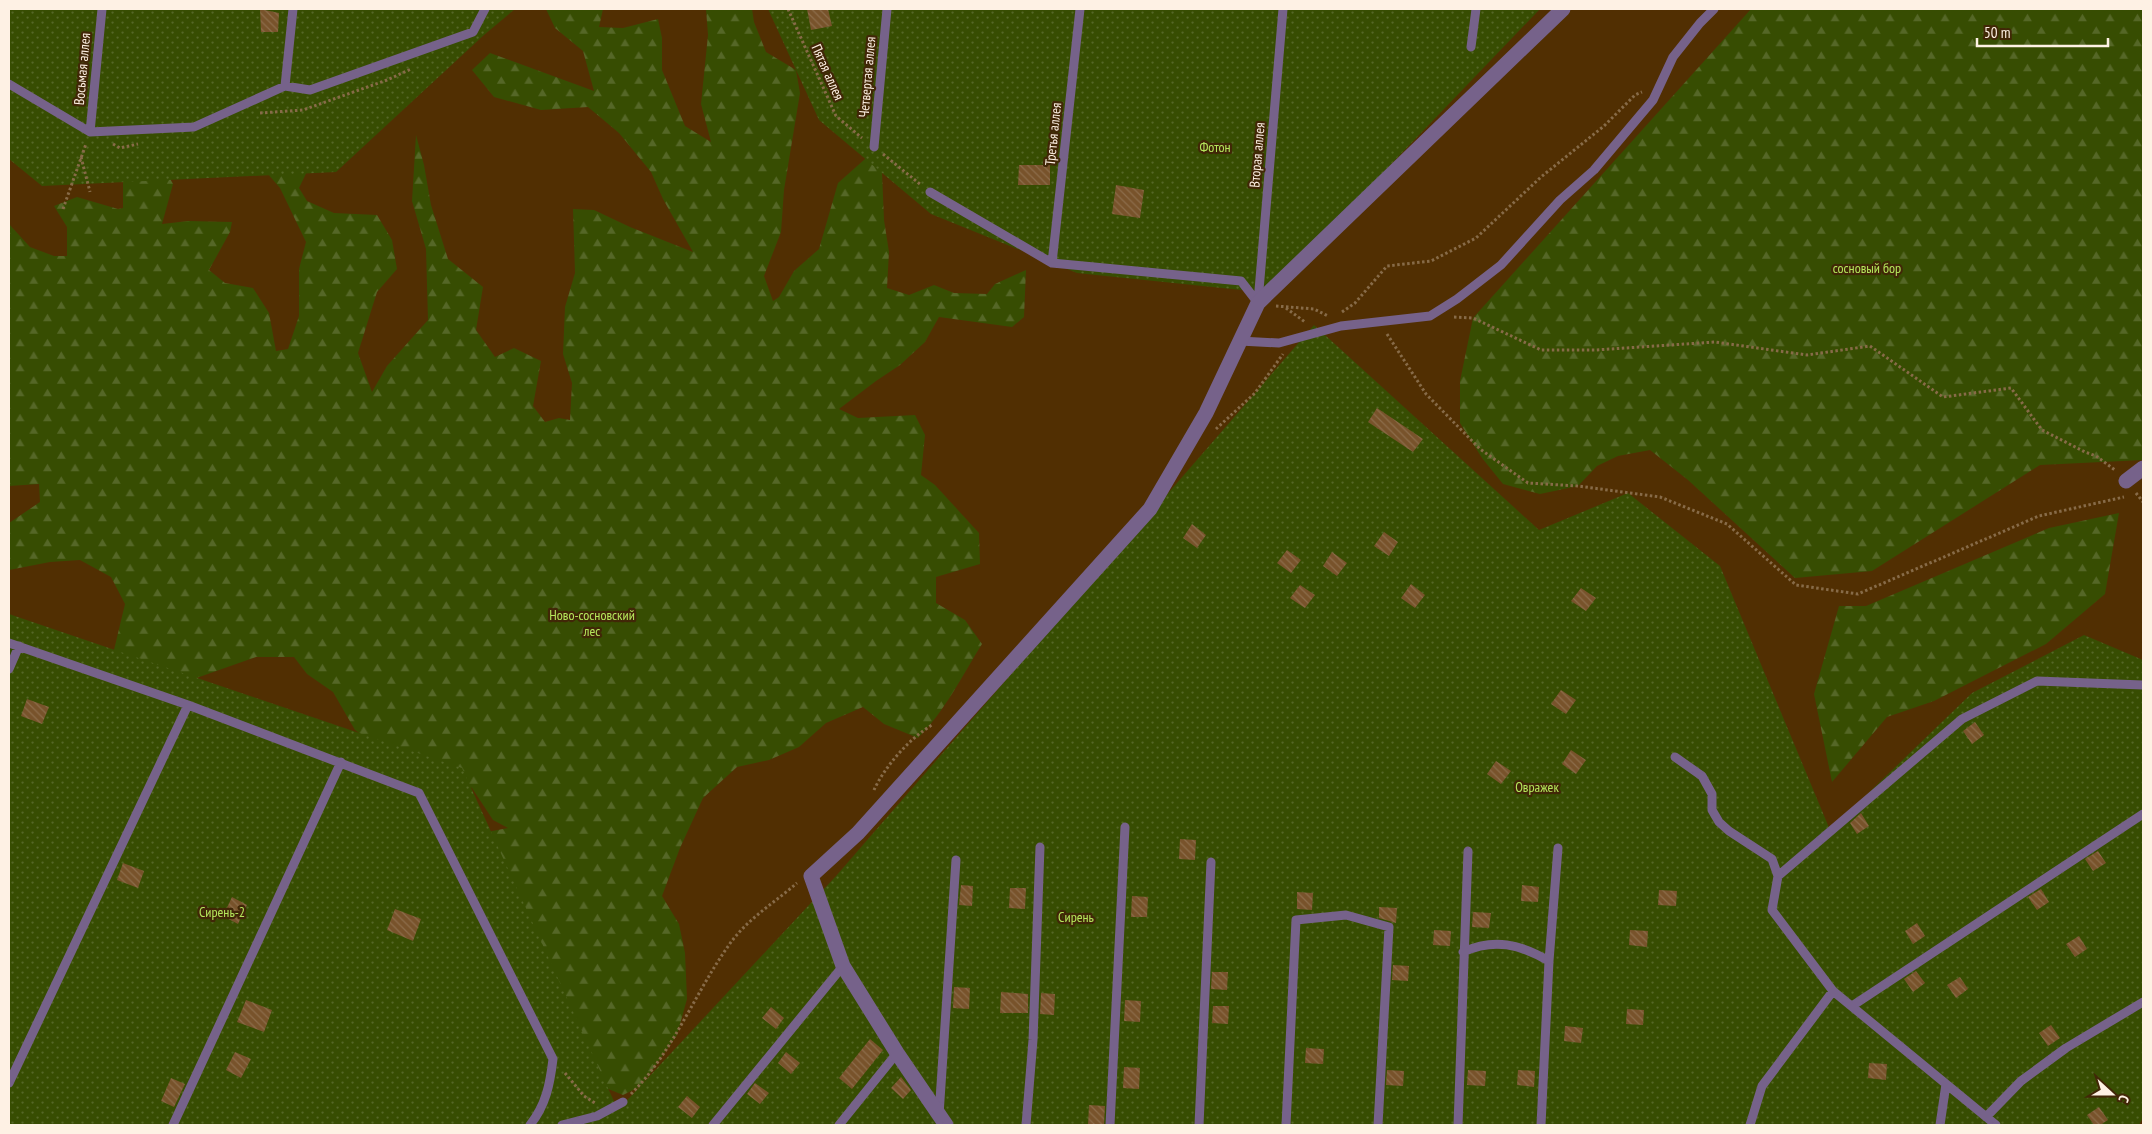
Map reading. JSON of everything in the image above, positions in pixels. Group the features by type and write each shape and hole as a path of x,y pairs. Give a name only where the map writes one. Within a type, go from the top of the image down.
{"street":[{"path":"943,1120 897,1053 843,966 811,876 858,833 1150,509 1206,413 1258,303 1563,9"},
{"path":"2126,481 2143,468"}],"lane":[{"name":"Восьмая аллея","path":"90,132 102,9"},
{"path":"285,86 293,9"},
{"path":"9,84 90,132 194,127 285,86 310,90 473,32 485,9"},
{"name":"Четвертая аллея","path":"874,147 887,9"},
{"name":"Третья аллея","path":"1052,263 1080,9"},
{"name":"Вторая аллея","path":"1258,303 1283,9"},
{"path":"1472,47 1476,9"},
{"path":"1240,341 1279,343 1341,326 1430,316 1457,300 1501,265 1560,200 1594,170 1653,100 1673,57 1700,22 1714,9"},
{"path":"930,192 1052,263 1241,281 1258,303"},
{"path":"9,643 188,705 419,793 553,1059 549,1089 540,1114 530,1125"},
{"path":"9,670 19,646"},
{"path":"1778,876 1962,719 2037,681 2143,685"},
{"path":"9,1083 188,705"},
{"path":"1675,757 1702,776 1712,794 1712,810 1720,822 1729,831 1772,859 1778,876 1772,910 1834,991 1996,1125"},
{"path":"173,1125 341,762"},
{"path":"1852,1006 2143,814"},
{"path":"1110,1125 1125,827"},
{"path":"1026,1125 1033,1040 1040,847"},
{"path":"1541,1125 1549,961 1558,848"},
{"path":"1458,1125 1468,851"},
{"path":"943,1120 956,860"},
{"path":"1198,1125 1211,862"},
{"path":"1286,1125 1296,920 1346,915 1390,927 1378,1125"},
{"path":"1463,952 1480,944 1512,945 1535,953 1549,961"},
{"path":"713,1125 843,966"},
{"path":"1750,1125 1762,1086 1834,991"},
{"path":"1986,1117 2028,1076 2066,1048 2143,1002"},
{"path":"839,1125 897,1053"},
{"path":"1940,1125 1946,1084"},
{"path":"562,1125 597,1116 623,1102"}],"path":[{"name":"Пятая аллея","path":"788,9 836,116 930,192"},
{"path":"1341,313 1355,303 1387,266 1431,261 1476,238 1541,178 1604,126 1635,95 1661,83"},
{"path":"63,209 90,132"},
{"path":"81,156 90,192"},
{"path":"1258,303 1294,309 1314,309 1334,318"},
{"path":"1430,316 1473,318 1541,350 1595,350 1715,342 1807,355 1870,346 1943,397 2011,388 2042,430 2085,452"},
{"path":"1380,323 1426,394 1480,449 1528,483 1578,486 1660,497 1727,524 1796,585 1858,594 2039,516 2138,494"},
{"path":"1189,442 1218,428 1255,393 1296,338"},
{"path":"623,1102 658,1063 684,1023 705,981 730,943 757,916 797,883 811,876"},
{"path":"553,1059 584,1096 607,1111"}],"green space":[{"path":"9,9 515,9 484,35 336,172 42,186 9,159"},
{"name":"Ново-сосновский лес","path":"546,9 603,9 599,27 623,28 658,19 662,38 662,70 685,126 711,142 701,104 708,35 706,9 752,9 754,22 766,52 796,70 800,93 784,190 781,232 764,276 773,301 779,297 794,271 819,249 838,183 874,151 882,172 884,220 889,252 887,288 909,295 934,285 954,293 987,294 995,284 1026,270 1024,317 1012,327 939,317 925,342 900,365 839,409 858,418 915,415 925,435 921,475 935,485 979,533 980,564 936,577 936,603 965,620 982,644 945,705 918,738 884,724 863,707 826,723 799,747 769,760 737,767 703,798 680,848 662,896 679,924 685,953 687,999 677,1035 641,1086 623,1095 596,1084 466,836 508,828 493,820 472,788 425,760 384,752 355,730 333,692 307,674 294,657 256,657 185,682 107,679 125,604 111,577 80,560 50,562 9,570 9,523 40,502 39,484 9,486 9,224 30,247 54,256 67,256 67,227 54,206 77,197 118,209 123,208 123,176 159,159 173,184 162,224 188,221 232,222 230,232 209,270 225,283 253,288 269,313 276,351 288,349 299,316 299,269 306,242 280,188 248,151 317,151 299,188 307,201 334,213 377,215 392,240 397,269 377,292 358,353 372,392 387,366 428,320 426,249 412,201 416,135 424,165 431,205 448,259 483,287 476,330 495,357 514,348 541,361 533,406 545,422 559,418 570,420 572,383 563,354 565,307 575,273 573,209 594,210 630,227 693,252 663,199 651,172 619,133 588,107 541,110 494,97 472,70 490,53 594,91 583,51 555,28"},
{"name":"Фотон","path":"768,9 1540,9 1258,303 1251,291 1077,273 931,214 819,120"},
{"name":"сосновый бор","path":"1751,9 2143,9 2143,460 2040,465 1872,571 1795,578 1688,480 1650,450 1618,456 1597,466 1578,486 1540,494 1503,484 1482,458 1460,423 1460,381 1473,318"},
{"path":"1314,325 1539,530 1628,493 1720,566 1830,830 1972,693 2084,635 2143,660 2143,1118 2139,1125 9,1125 9,614 462,768 618,1110 836,876"},
{"path":"2119,513 2105,594 2046,644 1934,701 1887,717 1832,782 1814,694 1839,606 1866,606 2049,528"}],"building":[{"path":"260,9 279,13 278,32 261,32"},
{"path":"807,9 828,9 832,26 811,30"},
{"path":"1019,165 1050,165 1050,185 1018,185"},
{"path":"1116,185 1144,190 1140,218 1112,214"},
{"path":"1377,408 1423,439 1413,452 1368,422"},
{"path":"1192,524 1206,535 1197,548 1183,538"},
{"path":"1384,532 1398,542 1389,556 1374,546"},
{"path":"1287,550 1301,560 1291,573 1277,563"},
{"path":"1332,552 1347,563 1337,576 1323,566"},
{"path":"1411,584 1425,595 1415,608 1401,598"},
{"path":"1300,585 1315,595 1305,608 1290,598"},
{"path":"1581,588 1596,598 1586,611 1571,601"},
{"path":"1561,690 1576,700 1566,714 1551,704"},
{"path":"27,699 49,707 42,724 21,716"},
{"path":"1975,722 1984,735 1972,744 1963,731"},
{"path":"1571,750 1586,760 1576,774 1562,764"},
{"path":"1496,761 1511,771 1501,784 1487,774"},
{"path":"1861,813 1869,826 1857,834 1850,823"},
{"path":"1180,839 1196,840 1195,860 1179,859"},
{"path":"2098,851 2106,863 2093,871 2085,859"},
{"path":"123,863 144,871 138,888 117,880"},
{"path":"961,885 973,886 972,906 959,905"},
{"path":"1522,885 1539,887 1538,902 1521,901"},
{"path":"1010,888 1026,888 1025,909 1009,908"},
{"path":"2041,889 2049,902 2037,910 2028,897"},
{"path":"1659,890 1677,891 1676,906 1658,905"},
{"path":"1297,892 1313,893 1312,910 1297,909"},
{"path":"1132,896 1148,897 1147,917 1131,917"},
{"path":"232,897 247,905 238,924 223,916"},
{"path":"1379,907 1397,908 1396,923 1379,918"},
{"path":"395,909 421,919 413,941 387,930"},
{"path":"1473,912 1491,913 1489,928 1472,927"},
{"path":"1917,923 1925,936 1913,944 1905,931"},
{"path":"1434,930 1451,931 1450,946 1433,945"},
{"path":"1630,930 1648,931 1647,947 1629,945"},
{"path":"2079,936 2087,949 2075,957 2066,944"},
{"path":"1393,965 1409,966 1408,981 1392,980"},
{"path":"1916,971 1925,983 1913,992 1904,979"},
{"path":"1212,972 1228,972 1227,990 1211,989"},
{"path":"1960,977 1968,989 1956,998 1947,985"},
{"path":"954,987 970,988 969,1009 953,1008"},
{"path":"1001,992 1028,994 1028,1013 1000,1013"},
{"path":"1041,993 1055,994 1054,1015 1040,1014"},
{"path":"246,1000 272,1010 264,1032 237,1022"},
{"path":"1125,1000 1141,1001 1140,1022 1124,1021"},
{"path":"1213,1006 1229,1006 1228,1024 1212,1023"},
{"path":"771,1007 784,1018 776,1029 762,1018"},
{"path":"1627,1009 1644,1010 1643,1025 1626,1024"},
{"path":"2051,1025 2060,1038 2048,1046 2039,1033"},
{"path":"1565,1026 1583,1028 1581,1043 1564,1041"},
{"path":"870,1039 883,1050 852,1089 839,1078"},
{"path":"1306,1048 1324,1049 1323,1064 1305,1063"},
{"path":"235,1052 251,1059 241,1078 226,1070"},
{"path":"786,1052 800,1063 791,1074 778,1063"},
{"path":"1869,1063 1887,1064 1886,1080 1868,1078"},
{"path":"1124,1067 1140,1068 1139,1089 1123,1088"},
{"path":"1387,1070 1404,1071 1403,1086 1386,1085"},
{"path":"1468,1070 1486,1071 1485,1086 1467,1085"},
{"path":"1518,1070 1535,1071 1534,1087 1517,1085"},
{"path":"901,1077 911,1090 903,1099 891,1088"},
{"path":"171,1078 185,1084 174,1107 161,1101"},
{"path":"755,1083 769,1093 760,1104 747,1094"},
{"path":"687,1096 700,1107 692,1118 678,1107"},
{"path":"1089,1105 1105,1106 1104,1125 1088,1125"},
{"path":"2099,1107 2108,1120 2100,1125 2094,1125 2087,1115"}],"park label":[{"name":"Овражек","path":"1537,787"},
{"name":"Сирень-2","path":"222,912"},
{"name":"Сирень","path":"1076,917"}]}
